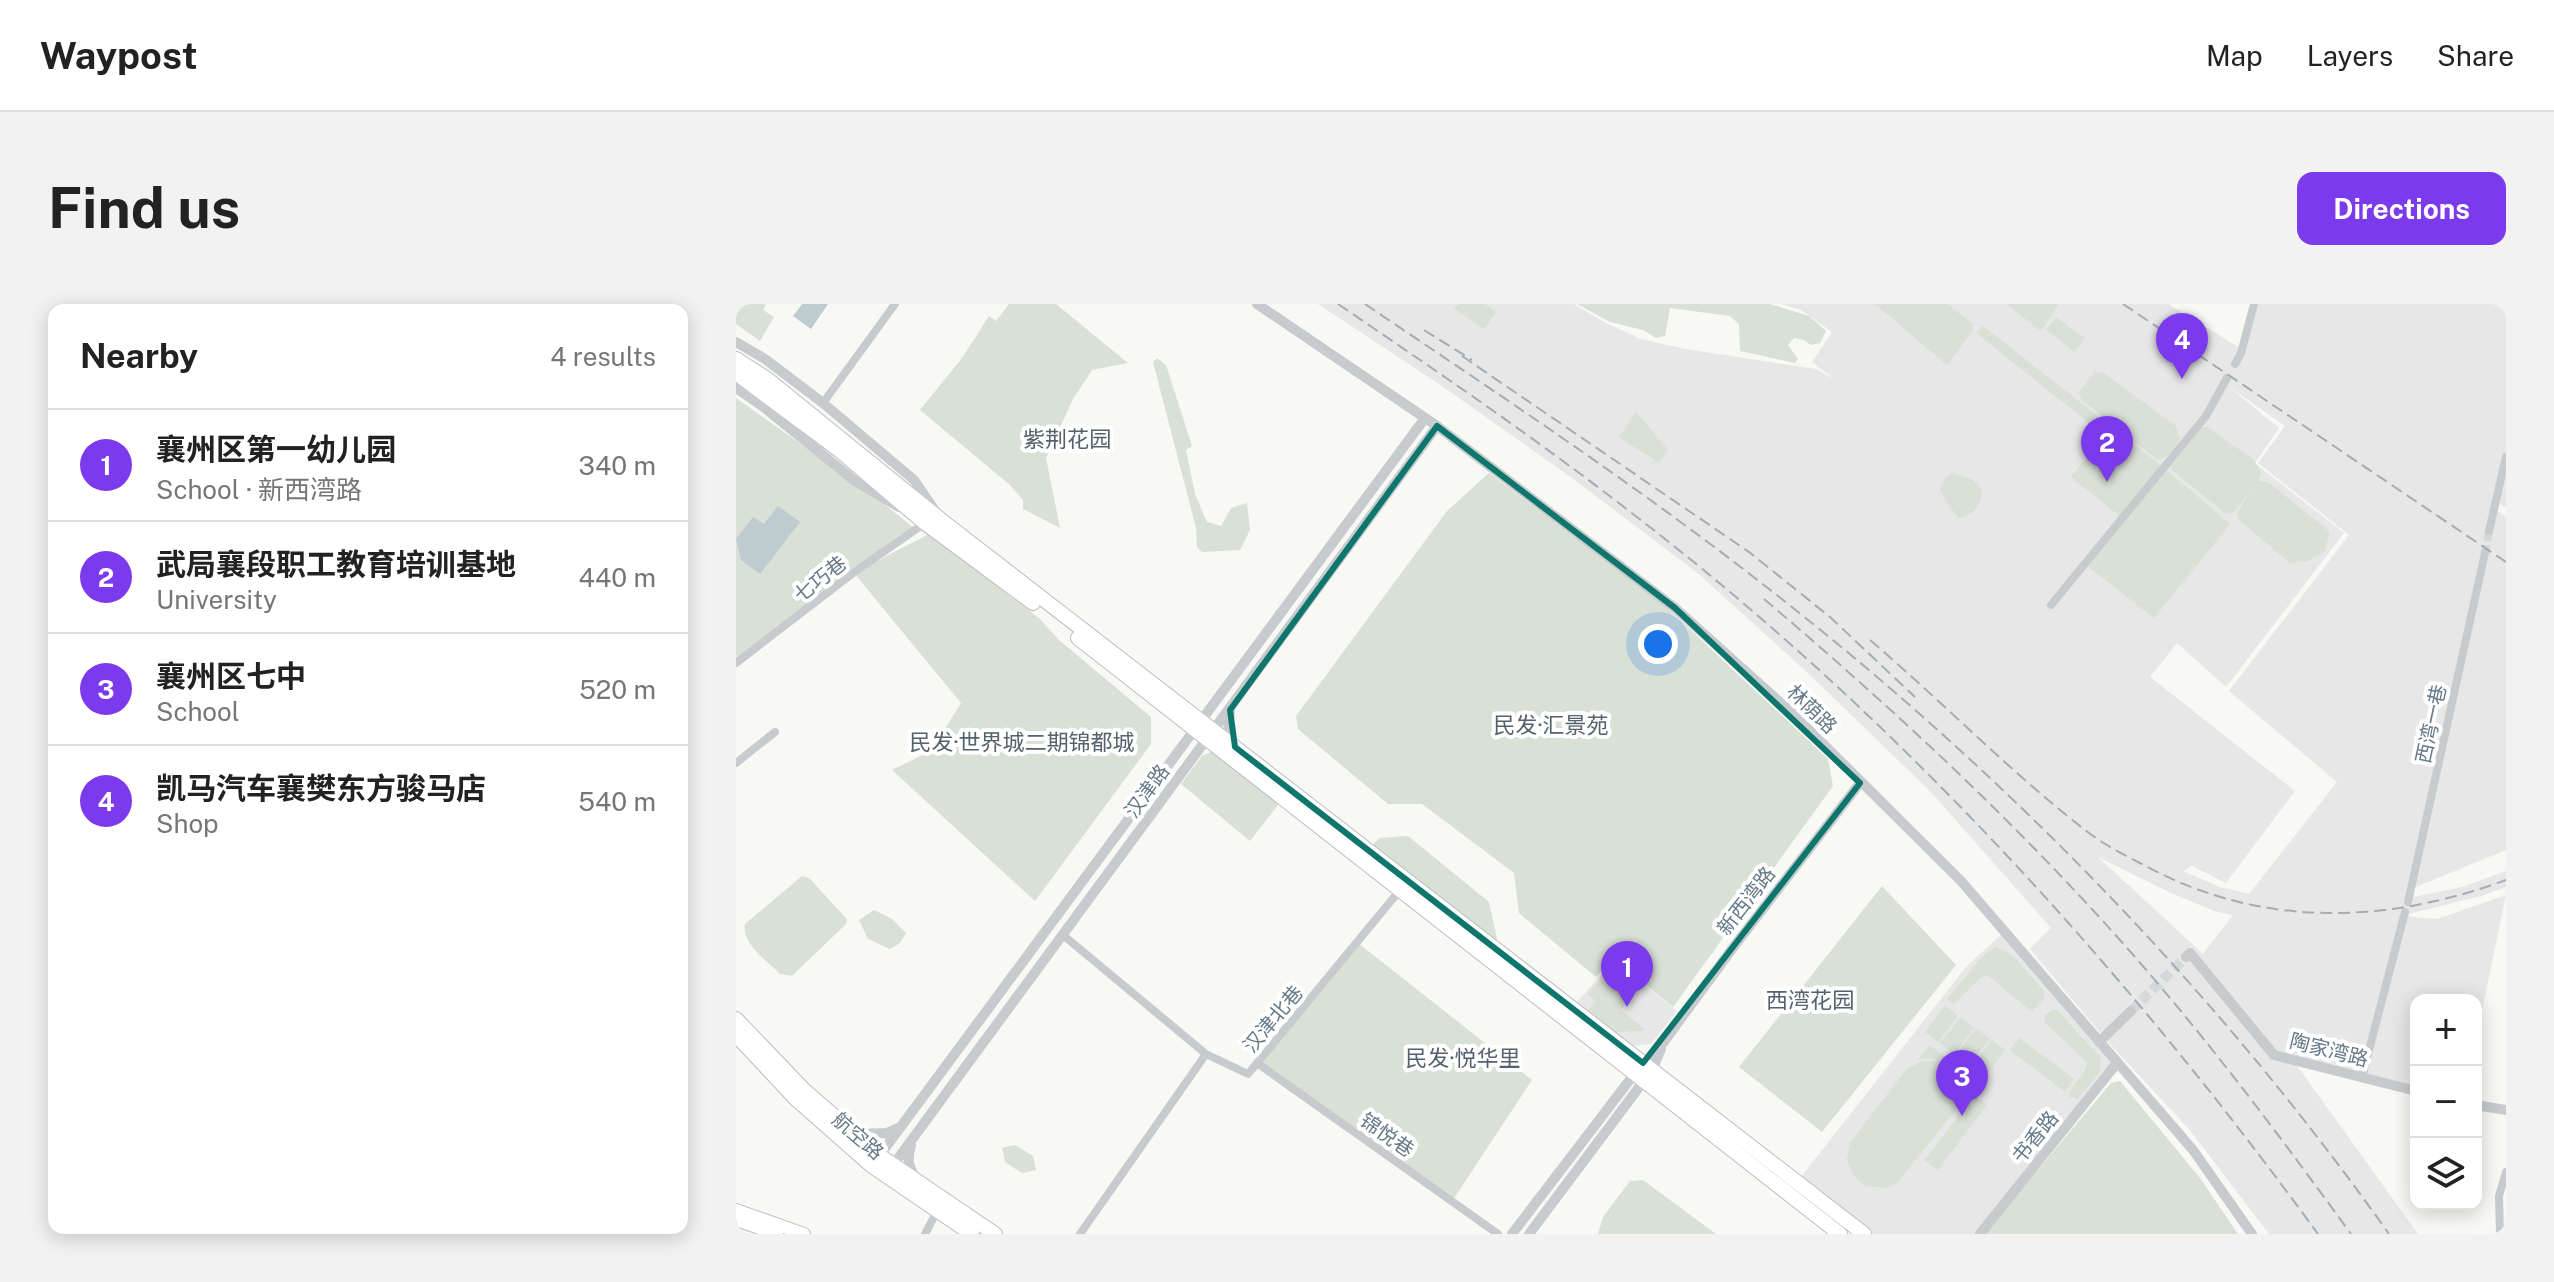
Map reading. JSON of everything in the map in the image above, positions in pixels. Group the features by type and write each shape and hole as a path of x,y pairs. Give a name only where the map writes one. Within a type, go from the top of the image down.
{"main road":[{"path":"736,359 767,379 925,523 1205,730 1644,1071 1840,1234"},
{"path":"736,373 842,445 941,520 1180,711"},
{"path":"1229,749 1400,890 1864,1234"},
{"name":"航空路","path":"736,1019 804,1090 855,1134 876,1161"},
{"name":"航空路","path":"736,1035 796,1099 937,1211 972,1234"},
{"name":"航空路","path":"889,1171 922,1186 995,1234"},
{"path":"736,1210 804,1234"},
{"path":"736,1220 777,1234"}],"street":[{"path":"823,403 895,304"},
{"name":"林荫路","path":"1257,304 1437,426 1675,608 1793,714 1961,881 2193,1150 2252,1234"},
{"path":"2235,364 2254,304"},
{"path":"736,342 765,359 823,403 914,480 941,520"},
{"path":"2051,605 2206,416 2227,378"},
{"path":"736,388 855,481 925,523"},
{"name":"汉津路","path":"889,1171 1197,755 1216,703 1425,418"},
{"name":"汉津路","path":"876,1161 1183,748 1230,710 1437,426"},
{"path":"2489,531 2506,457"},
{"name":"七巧巷","path":"736,663 853,573 925,523"},
{"name":"西湾一巷","path":"2408,902 2485,553"},
{"path":"1183,748 1180,711 1202,710 1216,703"},
{"path":"1197,755 1229,749 1230,710"},
{"path":"736,763 775,732"},
{"name":"新西湾路","path":"1529,1234 1663,1043 1860,783"},
{"name":"汉津北巷","path":"1206,1054 1248,1074 1400,890"},
{"path":"2362,1077 2405,912"},
{"path":"1063,935 1206,1054 1080,1234"},
{"name":"陶家湾路","path":"2186,957 2190,953 2274,1055 2410,1089"},
{"path":"2099,1042 2131,1011"},
{"name":"锦悦巷","path":"1257,1063 1498,1234"},
{"name":"书香路","path":"1980,1234 2117,1063"},
{"name":"新西湾路","path":"1512,1234 1644,1071"},
{"path":"2482,1106 2506,1110"},
{"path":"855,1134 887,1133 902,1126"},
{"path":"913,1138 908,1157 910,1170 922,1186"},
{"path":"2500,1234 2499,1196 2506,1172"},
{"path":"925,1234 937,1211"}],"highlighted area":[{"path":"1437,426 1675,608 1860,783 1643,1063 1235,747 1230,710"}],"shaded area":[{"path":"736,304 766,304 763,310 774,317 760,341 736,324"},
{"path":"802,304 828,304 811,329 793,316"},
{"path":"1009,304 1056,304 1128,363 1092,370 1073,399 1046,458 1060,528 1023,509 1023,500 1010,485 920,410 962,358 989,316 996,321"},
{"path":"1318,304 1574,304 1641,339 1685,349 1816,369 1834,379 1812,362 1832,332 1801,310 1781,304 2168,304 2243,350 2255,304 2506,304 2506,507 2496,503 2495,509 2506,517 2506,850 2411,889 2409,898 2462,887 2506,871 2506,887 2408,914 2411,917 2437,919 2506,895 2482,1010 2482,994 2410,994 2410,1089 2288,1053 2418,1234 2269,1234 2189,1129 2108,1042 2030,949 2051,928 1931,792 1809,674 1700,575 1572,478 1442,386","holes":["2228,386 2285,426 2258,463 2349,535 2229,691 2337,782 2249,894 2220,887 2183,871 2192,866 2226,883 2295,791 2150,677 2177,643 2226,687 2344,533 2255,463 2279,428","2098,857 2214,911 2233,915 2203,954"]},
{"path":"1458,304 1485,304 1496,312 1484,329 1454,309"},
{"path":"1577,304 1770,304 1809,316 1826,331 1820,343 1811,345 1794,338 1788,345 1798,359 1795,363 1740,351 1739,324 1730,316 1670,308 1665,336 1656,338 1643,330 1610,322"},
{"path":"1875,304 1947,304 1973,324 1973,330 1947,365"},
{"path":"2006,304 2059,304 2041,331"},
{"path":"2056,317 2085,338 2075,352 2046,330"},
{"path":"1983,326 2163,467 2230,524 2154,618 2085,564 2122,518 2071,477 2104,435 1976,333"},
{"path":"1157,358 1166,365 1192,446 1186,450 1195,494 1207,522 1221,526 1231,508 1247,503 1250,530 1240,550 1202,552 1197,547 1196,528 1153,362"},
{"path":"2095,372 2104,373 2176,426 2180,440 2167,456 2156,459 2081,399 2079,392"},
{"path":"736,398 914,528 859,570 929,534 1040,619 1059,640 1151,717 1151,744 1035,901 892,770 931,751 961,703 854,573 736,663"},
{"path":"1636,412 1668,450 1659,463 1619,437"},
{"path":"2201,427 2207,427 2253,459 2261,472 2259,481 2268,482 2330,532 2324,552 2308,561 2290,563 2239,520 2237,512 2254,487 2233,513 2226,514 2172,470 2170,466"},
{"path":"1489,473 1663,604 1828,759 1833,786 1673,1007 1613,958 1596,977 1519,913 1514,873 1422,804 1388,804 1298,729 1296,716 1447,511"},
{"path":"1953,473 1973,480 1982,490 1976,508 1969,515 1959,518 1940,489 1946,477"},
{"path":"778,506 800,522 760,574 741,560 736,539 753,517 764,524"},
{"path":"1211,752 1222,754 1281,801 1250,841 1181,784 1202,756"},
{"path":"1408,836 1489,902 1497,938 1492,946 1368,850 1379,838"},
{"path":"802,876 809,878 847,919 846,924 792,976 780,974 756,951 747,938 745,924"},
{"path":"1882,886 1956,965 1822,1132 1739,1067"},
{"path":"874,910 892,919 906,933 900,943 890,949 868,939 859,920"},
{"path":"2004,932 2117,1063 1980,1234 1864,1234 1797,1182 1966,967"},
{"path":"1358,943 1532,1080 1453,1200 1261,1063"},
{"path":"1995,947 2015,958 2044,991 2045,997 2032,1012 1987,975 1954,1004 1947,999 1981,958"},
{"path":"1614,960 1677,1011 1651,1044 1631,1046 1576,1003"},
{"path":"1601,978 1629,1001 1621,1010 1644,1029 1642,1031 1615,1032 1588,1010 1596,1001 1587,994"},
{"path":"1945,1005 1958,1016 1938,1042 1925,1032"},
{"path":"2053,1009 2101,1058 2100,1072 2078,1099 2069,1097 2087,1062 2045,1023 2044,1016"},
{"path":"1961,1017 1974,1028 1954,1054 1940,1043"},
{"path":"1976,1028 1990,1039 1969,1065 1956,1055"},
{"path":"2019,1038 2074,1079 2065,1092 2010,1050"},
{"path":"1992,1040 2005,1050 1985,1077 1971,1066"},
{"path":"1930,1045 1977,1083 1963,1104 1962,1091 1960,1079 1954,1069 1943,1062 1957,1076 1961,1087 1959,1106 1897,1183 1886,1188 1864,1186 1852,1173 1847,1159 1850,1143 1906,1070 1921,1061 1937,1061 1932,1058 1918,1060"},
{"path":"2120,1081 2200,1178 2238,1234 1984,1234 2111,1083"},
{"path":"1974,1095 1987,1105 1938,1170 1924,1161"},
{"path":"1015,1145 1033,1156 1036,1170 1022,1173 1005,1162 1002,1148"},
{"path":"1643,1180 1716,1234 1598,1234 1603,1217 1630,1181"}],"tunnel":[{"path":"2485,553 2489,531"},
{"path":"2131,1011 2186,957"}],"railway":[{"path":"1338,304 1487,407 1633,514 1730,592 1824,674 2001,849 2085,942 2166,1037 2318,1234"},
{"path":"1365,304 1712,545 1848,653 1934,727 2018,804 2176,968 2251,1054 2389,1234"},
{"path":"2123,304 2506,562"},
{"path":"1424,330 1472,360"},
{"path":"1462,356 1749,552 1830,617 1915,697"},
{"path":"1764,599 1956,771 2092,909 2219,1058 2351,1234"},
{"path":"1870,640 2033,787 2089,833 2186,885 2231,900 2276,909 2322,913 2368,912 2414,905 2460,895 2506,880"}],"place":[{"name":"凯马汽车襄樊东方骏马店","path":"2182,379"},
{"name":"武局襄段职工教育培训基地","path":"2107,482"},
{"name":"襄州区第一幼儿园","path":"1627,1007"},
{"name":"襄州区七中","path":"1962,1116"}],"district":[{"name":"紫荆花园","path":"1067,439"},
{"name":"民发·汇景苑","path":"1551,725"},
{"name":"民发·世界城二期锦都城","path":"1022,742"},
{"name":"西湾花园","path":"1810,1000"},
{"name":"民发·悦华里","path":"1463,1058"}]}
